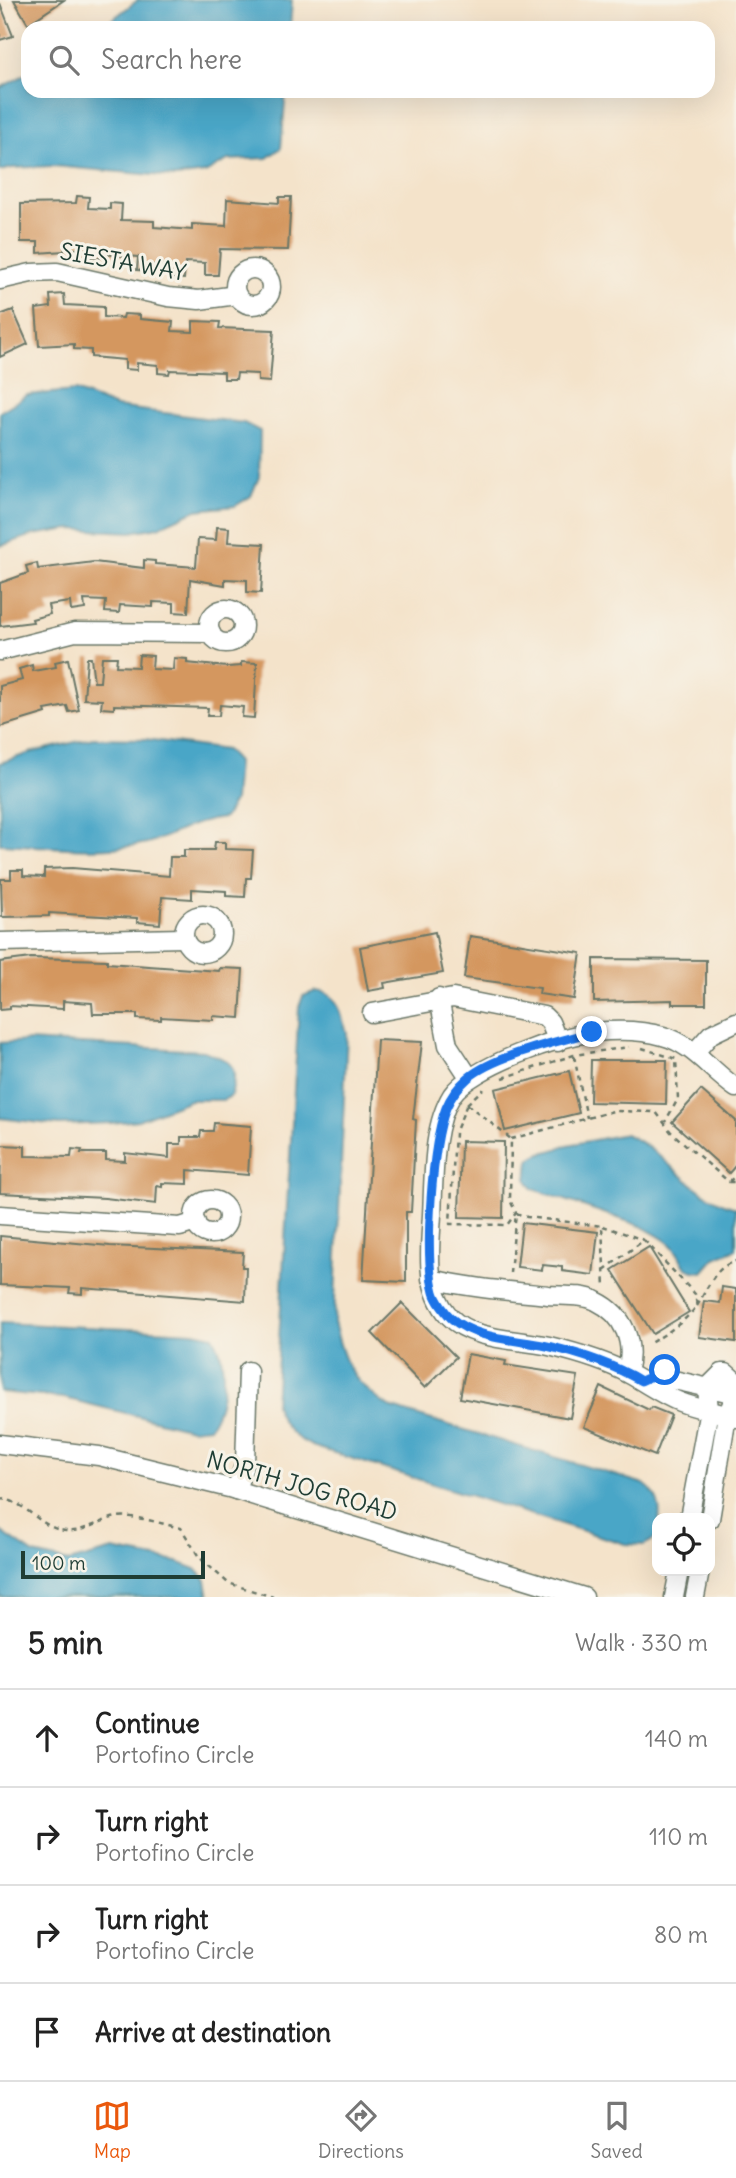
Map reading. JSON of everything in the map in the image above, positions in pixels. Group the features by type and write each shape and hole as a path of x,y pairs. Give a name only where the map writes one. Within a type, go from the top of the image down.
{"street":[{"name":"SIESTA WAY","path":"0,280 31,273 57,272 199,300 237,295"},
{"path":"0,651 75,632 211,633"},
{"path":"0,942 183,938"},
{"path":"372,1013 439,998 453,998 544,1016 550,1022 558,1042"},
{"path":"439,998 447,1045 469,1077"},
{"path":"695,1052 711,1034 736,1023"},
{"path":"732,1416 681,1403 641,1376 551,1347 474,1332 451,1318 435,1296 430,1258 439,1132 453,1095 469,1077 491,1065 592,1032 627,1031 664,1036 695,1052 716,1074 736,1088"},
{"path":"0,1215 180,1227 195,1223"},
{"path":"431,1279 470,1287 594,1299 618,1320 630,1341 641,1376"},
{"path":"641,1376 665,1370 675,1371 706,1388 736,1394 711,1513"},
{"path":"236,1490 245,1463 248,1371"},
{"path":"706,1388 722,1373 726,1373 736,1382"},
{"path":"690,1513 709,1410 706,1388"},
{"name":"NORTH JOG ROAD","path":"0,1444 99,1456 236,1490 584,1597"},
{"path":"674,1597 678,1576"},
{"path":"695,1597 699,1576"}],"path":[{"path":"503,1078 573,1055 605,1048 638,1046 676,1059 678,1099 665,1122"},
{"path":"573,1055 587,1118"},
{"path":"491,1082 467,1104 455,1133 450,1224 507,1226 516,1213"},
{"path":"467,1104 511,1139"},
{"path":"511,1139 613,1111 656,1112 671,1132 729,1182 736,1182"},
{"path":"510,1273 516,1213 510,1200 511,1139"},
{"path":"729,1182 736,1175"},
{"path":"516,1213 527,1217 602,1226 643,1240 695,1294 697,1306"},
{"path":"602,1226 605,1287"},
{"path":"604,1270 643,1240"},
{"path":"648,1344 673,1331 697,1306 715,1273 725,1264 736,1261"},
{"path":"0,1499 13,1499 40,1523 66,1531 91,1527 120,1516 181,1528 199,1557 228,1583 273,1597"}],"water":[{"path":"138,0 292,0 290,21 110,21"},
{"path":"21,77 21,98 285,98 281,148 267,158 228,160 205,173 176,177 53,166 0,171 0,88"},
{"path":"75,391 116,407 244,423 260,431 259,477 251,496 235,506 196,510 158,527 131,532 70,529 33,535 0,546 0,412 27,395"},
{"path":"93,738 145,739 226,750 237,762 234,801 224,818 202,822 147,843 92,849 0,844 0,763"},
{"path":"316,991 330,996 340,1011 347,1032 334,1322 351,1371 366,1389 389,1407 644,1484 655,1496 660,1513 652,1513 652,1540 644,1545 625,1544 312,1446 294,1435 281,1419 275,1405 299,1007 303,996"},
{"path":"28,1041 204,1051 221,1058 231,1066 234,1077 231,1096 223,1100 190,1100 138,1120 112,1123 59,1125 0,1118 0,1043"},
{"path":"625,1134 654,1151 705,1194 736,1208 736,1249 715,1258 703,1272 695,1271 686,1267 668,1242 641,1226 533,1189 527,1180 529,1161 537,1155 563,1146"},
{"path":"0,1323 194,1332 213,1336 223,1370 222,1395 215,1418 209,1427 191,1429 64,1398 0,1392"},
{"path":"0,1531 34,1554 69,1562 113,1550 177,1562 196,1569 206,1580 209,1597 0,1597"}],"building":[{"path":"14,0 64,0 32,21 26,21"},
{"path":"0,3 13,36 0,40"},
{"path":"77,196 89,197 88,208 110,209 110,203 122,204 121,220 154,221 154,227 192,230 192,224 226,226 227,199 279,203 279,197 291,197 288,250 220,249 218,275 205,275 205,263 185,262 184,279 171,278 171,266 152,265 152,271 137,270 138,257 101,254 100,258 89,257 89,250 65,248 64,251 38,253 38,242 21,242 21,204 76,203"},
{"path":"64,294 65,305 104,307 104,317 140,315 140,319 173,322 172,331 193,332 193,321 220,322 219,328 274,330 270,382 258,381 258,374 237,373 236,379 224,379 224,372 170,370 169,374 158,373 158,365 137,363 137,370 125,369 125,360 91,357 91,350 74,349 74,344 39,346 36,309 51,307 50,295"},
{"path":"13,310 28,344 0,357 0,315"},
{"path":"217,527 229,528 228,542 264,544 261,593 247,592 247,580 225,579 225,585 190,579 188,613 174,612 174,603 153,602 153,607 120,605 119,613 105,612 106,601 84,600 85,609 71,611 70,602 48,605 50,614 32,619 33,622 0,626 0,583 28,573 26,566 37,563 38,569 94,562 144,568 144,560 155,561 155,564 196,567 198,539 216,540"},
{"path":"139,655 153,656 152,669 173,670 174,658 187,659 187,663 227,667 241,666 241,662 257,663 254,718 242,717 243,707 220,705 219,716 207,716 208,708 114,705 114,709 101,708 102,700 84,699 87,658 91,658 94,682 100,682 102,657 117,657 116,666 138,667"},
{"path":"68,659 79,710 69,712 67,706 45,710 46,713 0,727 0,686 22,680 19,669 32,665 33,671 56,667 55,662"},
{"path":"215,842 225,842 225,849 253,850 251,878 246,878 245,897 226,896 226,891 192,889 192,899 162,897 160,924 137,922 137,918 49,913 49,916 2,917 1,879 11,879 11,870 23,870 23,876 44,877 44,869 72,868 169,876 170,857 184,857 184,850 214,850"},
{"path":"435,932 443,973 384,983 385,988 368,991 360,947"},
{"path":"470,936 581,953 574,999 539,994 540,988 464,978"},
{"path":"31,958 107,960 107,963 219,971 220,968 243,969 240,1018 213,1016 213,1020 161,1017 161,1020 137,1019 137,1014 93,1014 92,1003 63,1001 63,1009 10,1006 10,1009 0,1010 0,962"},
{"path":"594,959 706,960 706,1004 672,1004 672,1000 594,1002"},
{"path":"377,1040 422,1042 413,1119 416,1120 411,1212 406,1212 406,1282 363,1280"},
{"path":"591,1060 667,1060 666,1104 590,1102"},
{"path":"569,1071 579,1113 505,1131 495,1089"},
{"path":"701,1090 736,1121 736,1165 729,1173 672,1122"},
{"path":"214,1123 251,1126 248,1175 188,1170 188,1184 162,1183 162,1187 157,1186 156,1204 105,1198 0,1193 1,1145 25,1146 25,1156 71,1157 72,1149 82,1150 81,1153 106,1153 106,1160 125,1161 125,1153 169,1158 169,1144 181,1144 181,1137 200,1137 201,1131 213,1131"},
{"path":"461,1141 504,1142 503,1218 459,1217"},
{"path":"522,1223 598,1232 593,1275 562,1271 562,1267 543,1265 542,1270 517,1267"},
{"path":"0,1236 110,1246 243,1252 242,1267 246,1267 245,1301 82,1288 82,1294 69,1293 70,1288 0,1285"},
{"path":"649,1247 689,1312 653,1334 612,1270"},
{"path":"722,1287 736,1289 736,1342 699,1337 704,1301 720,1303"},
{"path":"402,1303 456,1357 425,1388 372,1333"},
{"path":"468,1354 506,1361 505,1365 578,1376 570,1418 460,1398"},
{"path":"601,1387 649,1410 651,1407 671,1415 655,1456 584,1427"}],"route":[{"path":"592,1032 491,1065 469,1077 453,1095 439,1132 432,1204 431,1279 435,1296 451,1318 474,1332 551,1347 627,1372 641,1381 665,1370"}]}
